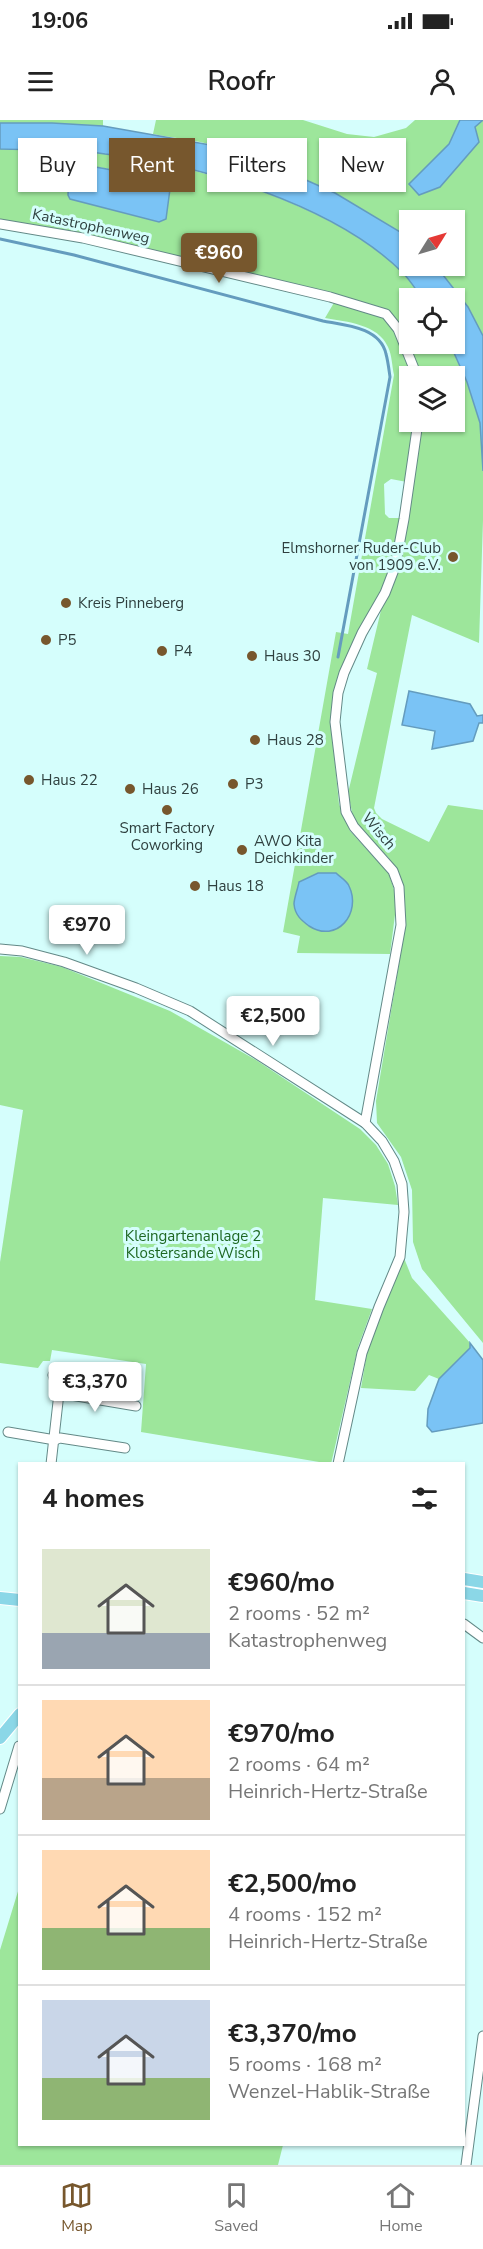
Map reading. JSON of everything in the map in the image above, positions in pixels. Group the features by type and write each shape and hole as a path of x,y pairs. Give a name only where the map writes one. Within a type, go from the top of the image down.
{"main road":[{"path":"465,1579 483,1582"},
{"path":"465,1593 483,1596"},
{"path":"0,1598 18,1600"},
{"path":"0,1738 18,1716"}],"street":[{"name":"Katastrophenweg","path":"0,224 82,238 330,297 386,314 398,329 413,366"},
{"name":"Wisch","path":"365,1123 401,925 401,908 399,887 393,871 354,827 346,812 335,722 338,693 344,673 362,633 385,593 394,567 404,519 417,432"},
{"path":"0,949 22,951 64,962 136,988 190,1011 365,1123 382,1141 394,1161 402,1184 404,1212 400,1257 362,1353 338,1462"},
{"path":"51,1462 59,1393 53,1375"},
{"path":"59,1393 136,1406"},
{"path":"8,1432 125,1448"},
{"path":"465,1625 483,1638"},
{"path":"0,1809 18,1749"},
{"path":"466,2165 483,2036"}],"green space":[{"path":"0,120 103,120 103,126 0,123"},
{"path":"156,120 303,120 347,134 374,137 406,128 415,120 483,120 483,336 465,303 465,288 453,288 444,276 465,276 465,210 399,210 399,231 329,192 406,192 406,138 319,138 319,187 307,181 307,138 207,138 207,144 195,141 195,138 176,138 153,134"},
{"path":"0,149 18,149 18,192 70,192 70,199 159,222 163,192 195,192 195,172 207,175 207,192 263,192 341,227 374,249 399,270 399,276 406,276 415,288 399,288 399,325 388,311 83,235 0,219"},
{"path":"97,153 109,155 109,169 97,167"},
{"path":"335,301 380,315 397,333 399,354 406,354 410,366 399,366 399,432 414,432 407,482 391,479 384,484 385,514 389,518 400,518 391,566 382,592 358,632 331,723 339,804 350,831 389,874 397,899 390,954 297,953 300,936 283,932 336,632 348,634 394,375 389,350 377,333 361,325 325,318"},
{"path":"412,354 454,354 460,366 417,366"},
{"path":"465,378 480,423 483,471 479,643 412,615 374,808 382,819 429,842 448,805 483,810 483,1343 422,1269 413,1242 412,1190 401,1157 377,1123 376,1101 406,922 402,884 396,869 388,857 354,821 348,793 377,673 367,669 382,606 388,594 419,432 465,432"},
{"name":"Kleingartenanlage 2 Klostersande Wisch","path":"0,956 21,957 62,967 170,1011 256,1060 360,1129 376,1145 388,1164 398,1205 323,1198 315,1300 372,1309 358,1347 331,1462 319,1462 141,1432 146,1364 52,1350 50,1361 43,1361 38,1368 0,1363 0,1262 23,1110 0,1105"},
{"path":"402,1253 412,1278 470,1343 470,1348 439,1379 429,1375 415,1391 361,1388 367,1353"},
{"path":"18,1891 18,2146 283,2146 278,2165 0,2165 0,1950"}],"water":[{"path":"460,120 483,120 475,127 479,142 440,187 419,195 409,184 449,144"},
{"path":"0,123 103,126 171,138 109,138 109,155 97,153 97,138 18,138 18,149 0,149"},
{"path":"195,142 207,144 207,174 195,170"},
{"path":"97,167 109,169 109,192 170,192 166,219 159,222 70,199 68,192 97,192"},
{"path":"307,180 319,186 319,192 335,193 399,231 399,270 375,249 341,227 304,208 264,192 307,192"},
{"path":"406,276 444,276 453,288 415,288"},
{"path":"465,303 483,336 483,471 480,423 465,378 465,366 460,366 454,354 465,354"},
{"path":"409,691 470,704 477,716 483,715 483,723 479,723 473,741 432,749 435,731 402,725"},
{"path":"318,873 336,873 348,884 352,896 352,906 344,923 329,931 319,931 309,926 299,917 295,908 294,902 299,882"},
{"path":"470,1343 483,1360 483,1423 432,1432 427,1426 428,1409 439,1379 470,1348"}],"waterway":[{"path":"0,239 74,255 323,321 351,326 377,338 387,357 390,377 338,657"}],"place":[{"name":"Elmshorner Ruder-Club von 1909 e.V.","path":"453,557"},
{"name":"Kreis Pinneberg","path":"66,603"},
{"name":"P5","path":"46,640"},
{"name":"P4","path":"162,651"},
{"name":"Haus 30","path":"252,656"},
{"name":"Haus 28","path":"255,740"},
{"name":"Haus 22","path":"29,780"},
{"name":"P3","path":"233,784"},
{"name":"Haus 26","path":"130,789"},
{"name":"Smart Factory Coworking","path":"167,810"},
{"name":"AWO Kita Deichkinder","path":"242,850"},
{"name":"Haus 18","path":"195,886"}]}
